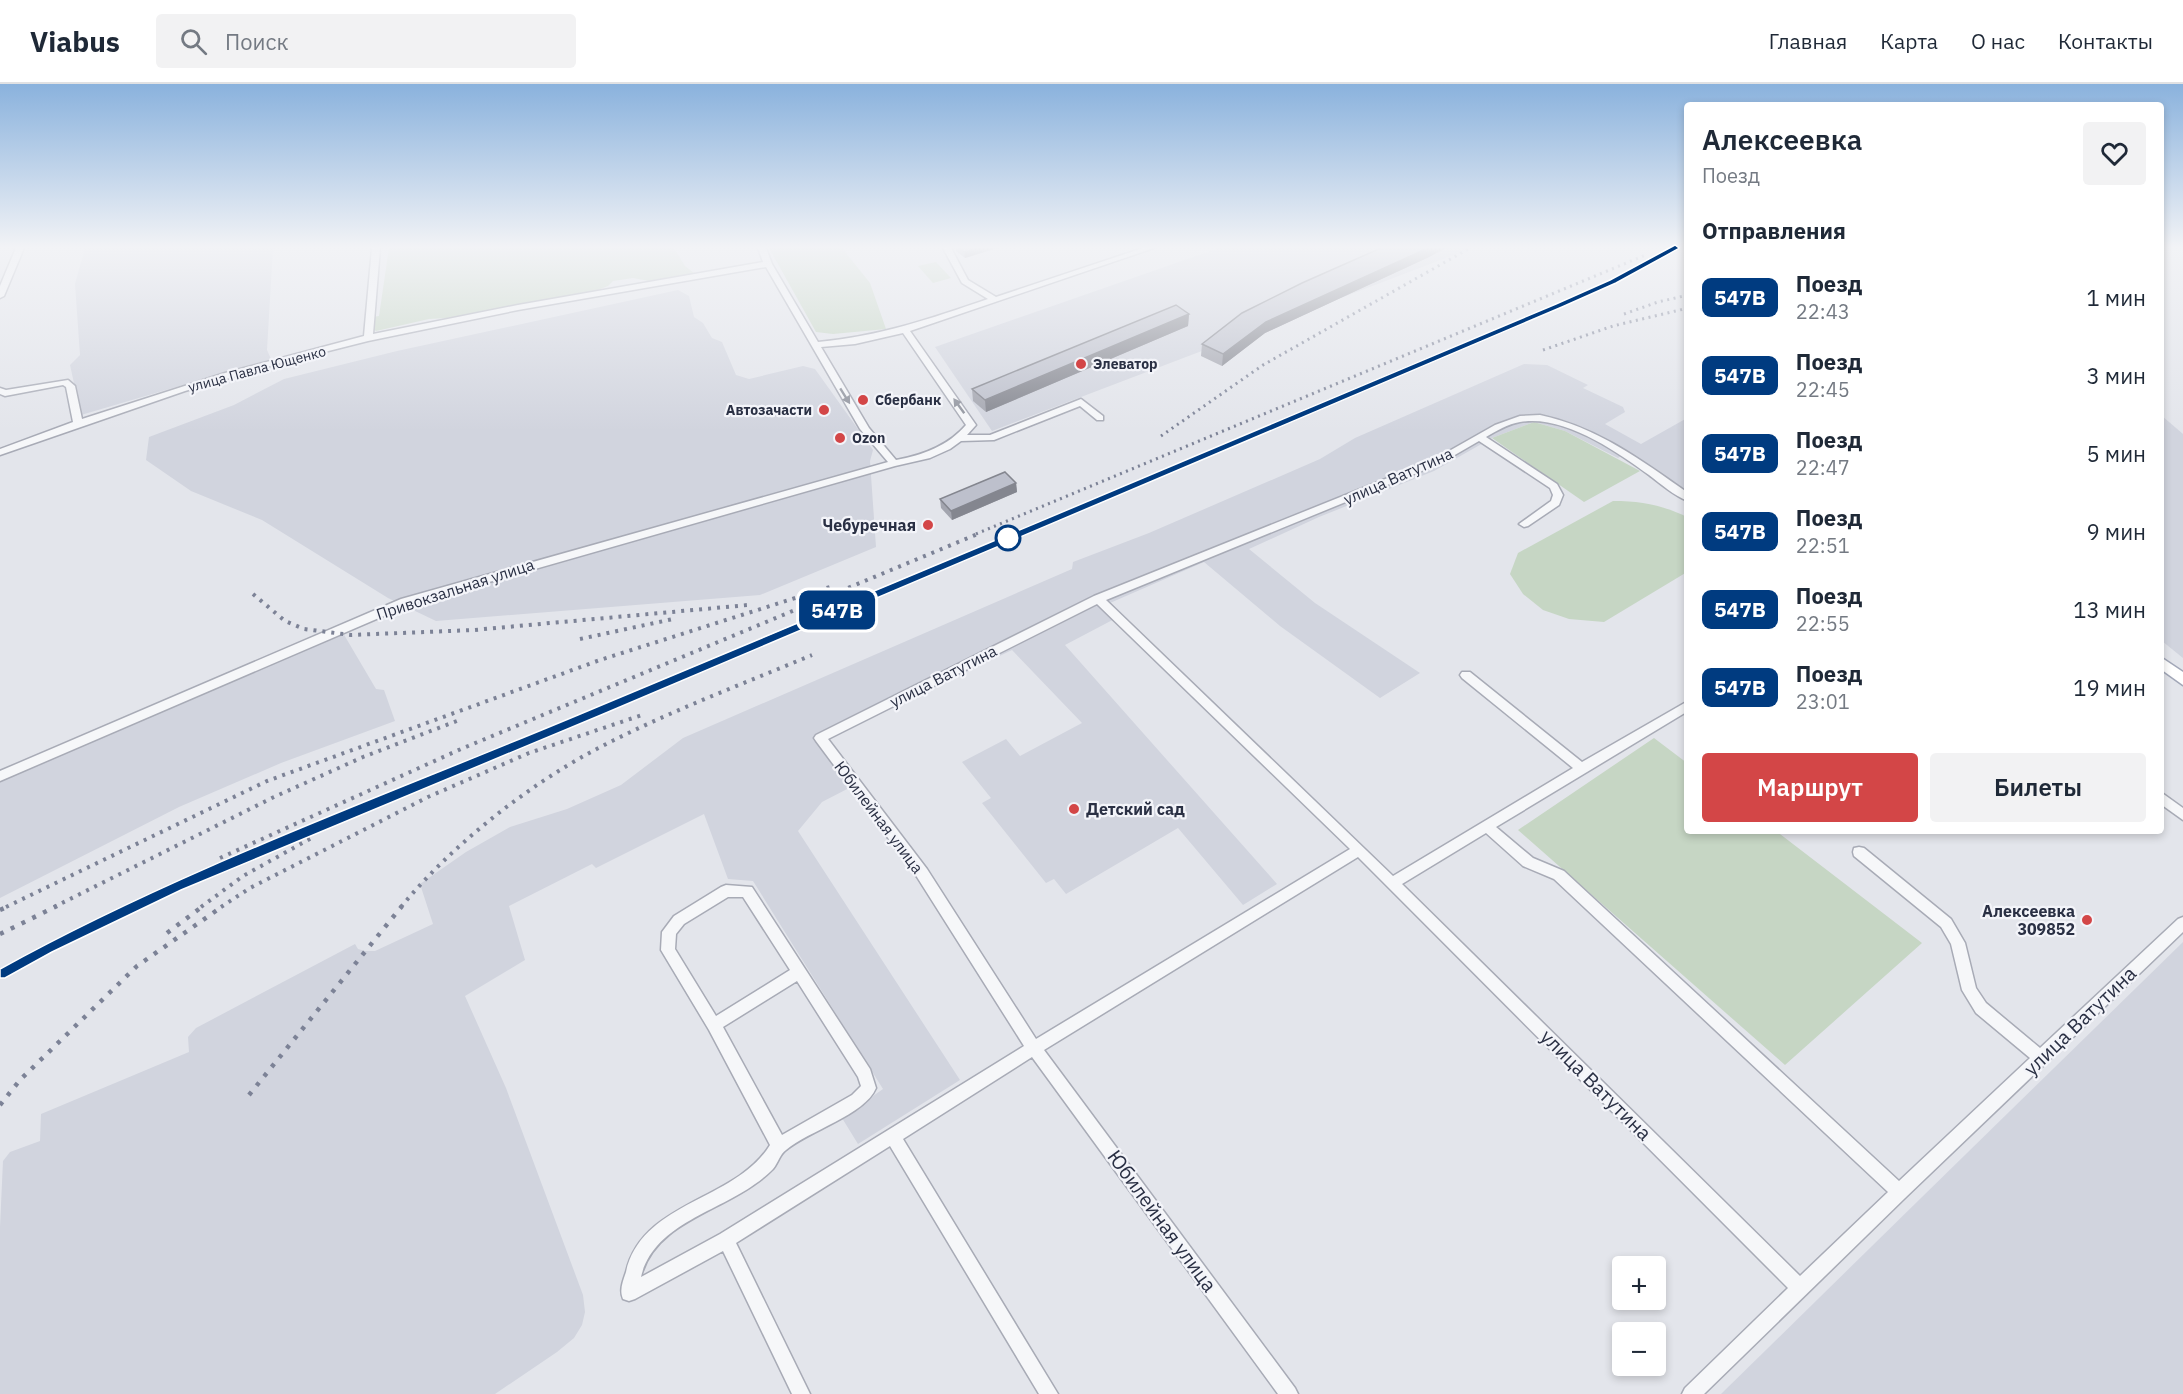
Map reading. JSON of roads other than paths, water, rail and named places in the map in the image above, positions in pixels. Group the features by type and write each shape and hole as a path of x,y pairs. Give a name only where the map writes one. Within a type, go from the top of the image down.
{"main road":[{"path":"2164,665 2183,680"}],"street":[{"path":"368,339 371,309"},
{"name":"улица Павла Ющенко","path":"0,452 78,423 194,386 368,339 513,309"},
{"path":"795,309 865,429 894,462"},
{"path":"816,345 855,341 905,330 964,309"},
{"path":"905,330 971,425 961,438"},
{"path":"0,391 5,393 65,382 70,387 78,423"},
{"path":"961,438 991,438 1081,402 1100,417"},
{"name":"улица Ватутина","path":"820,738 1098,599 1438,461 1480,437 1517,420 1532,417 1567,424 1635,459 1684,495"},
{"path":"1480,437 1554,486 1558,495 1555,503 1524,524"},
{"name":"Привокзальная улица","path":"0,776 405,602 894,462 938,452 961,438"},
{"name":"улица Ватутина","path":"1098,599 1359,850 1800,1288"},
{"path":"1466,675 1582,769"},
{"path":"1392,883 1684,707"},
{"name":"Юбилейная улица","path":"820,738 922,873 1034,1048 1289,1394"},
{"path":"2164,800 2183,815"},
{"path":"1487,826 1528,862 1559,875 1899,1192"},
{"path":"779,1145 714,1025 668,950 669,932 679,920 726,891 747,891 865,1074 869,1088 858,1100 779,1145 768,1163 749,1179 670,1224 647,1244 634,1267 629,1293 726,1240 1034,1048 1359,850"},
{"path":"1859,852 1946,923 1958,943 1969,990 1981,1008 2041,1058"},
{"name":"улица Ватутина","path":"1691,1394 1899,1192 2183,923"},
{"path":"714,1025 799,972"},
{"path":"893,1137 1049,1394"},
{"path":"726,1240 801,1394"}],"railway":[{"path":"1161,436 1263,365 1362,309"},
{"path":"976,534 1516,309"},
{"path":"1019,534 1549,309"},
{"path":"1624,314 1638,309"},
{"path":"1543,350 1613,326 1683,309"},
{"path":"220,858 461,749 980,533"},
{"path":"132,907 286,839 1023,533"},
{"path":"6,907 267,781 600,660 833,586"},
{"path":"253,594 285,621 304,629 351,635 474,630 748,605"},
{"path":"580,639 673,619"},
{"path":"401,907 465,841 514,801 565,767 645,725 812,655"},
{"path":"221,907 250,888 428,797 529,753 645,714"},
{"path":"54,907 274,797 363,757 462,719"},
{"path":"201,907 243,876 315,836"},
{"path":"0,910 9,906"},
{"path":"0,934 57,906"},
{"path":"0,974 135,906"},
{"path":"167,933 203,906"},
{"path":"0,1105 20,1080 137,966 223,906"},
{"path":"249,1095 402,906"}],"train":[{"name":"547В","path":"0,973 176,886 597,712 1552,309"}],"place":[{"name":"Элеватор","path":"1081,364"},
{"name":"Сбербанк","path":"863,400"},
{"name":"Автозачасти","path":"824,410"},
{"name":"Ozon","path":"840,438"},
{"name":"Чебуречная","path":"928,525"},
{"name":"Детский сад","path":"1074,809"},
{"name":"Алексеевка 309852","path":"2087,920"}]}
